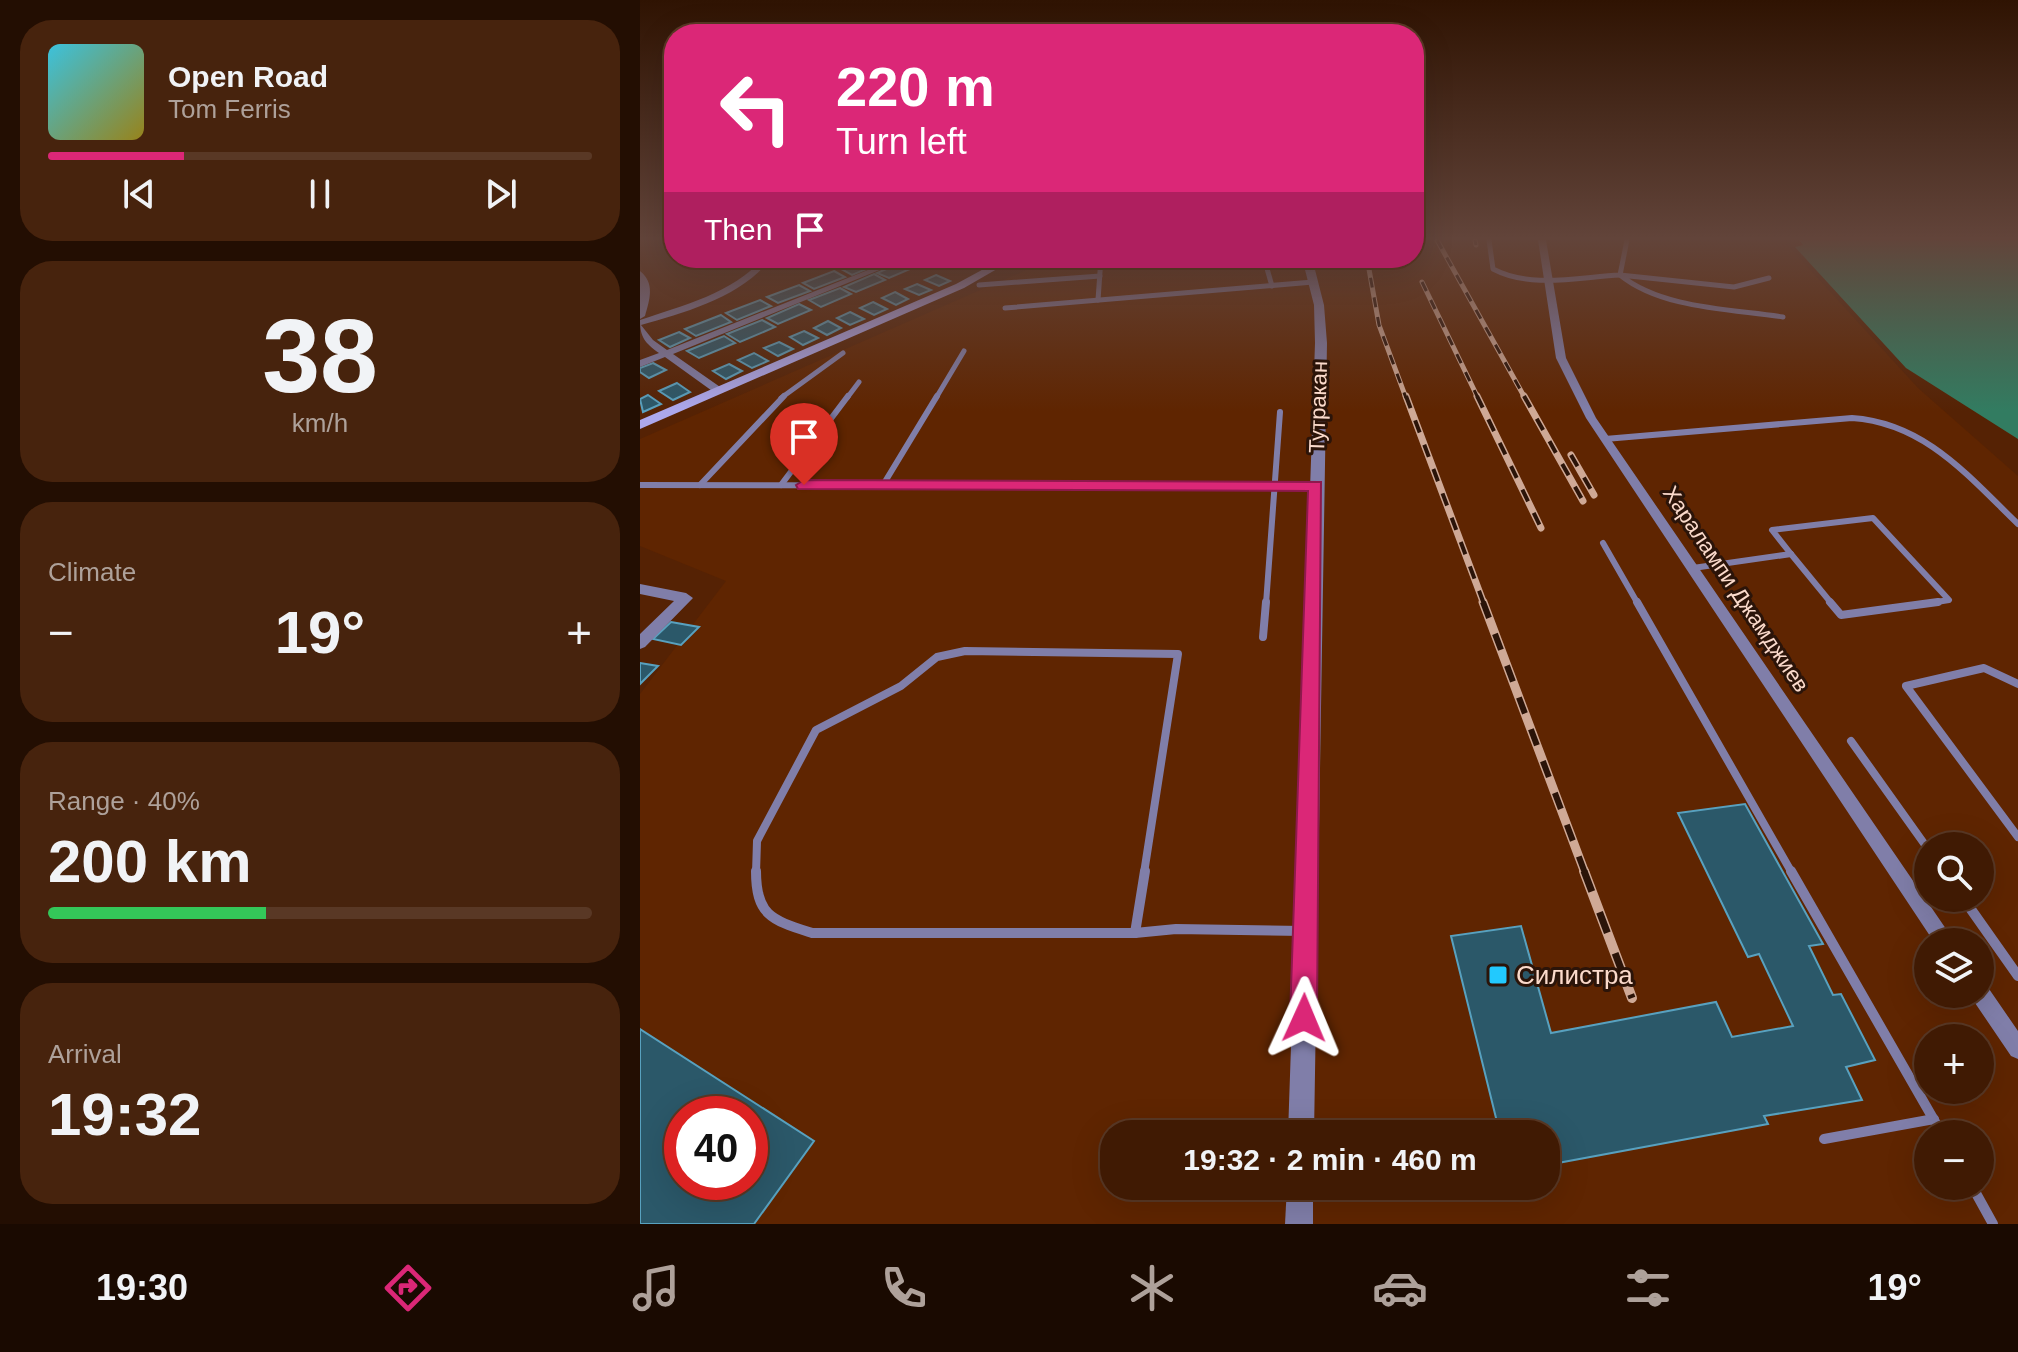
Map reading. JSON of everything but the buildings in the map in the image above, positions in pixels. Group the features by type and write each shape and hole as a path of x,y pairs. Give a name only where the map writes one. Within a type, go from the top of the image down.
{"main road":[{"path":"640,425 934,297"}],"street":[{"path":"640,316 647,297"},
{"path":"710,297 640,326 650,342 719,391"},
{"path":"640,364 807,297"},
{"name":"Тутракан","path":"1301,1120 1321,343 1315,297"},
{"name":"Харалампи Джамджиев","path":"1551,297 1561,358 1605,439 1936,928"},
{"path":"640,589 686,598 640,643"},
{"path":"1990,1008 2018,1049"},
{"path":"1299,1224 1300,1200"}],"lane":[{"path":"1005,308 1134,297"},
{"path":"1674,297 1783,317"},
{"path":"883,485 964,351"},
{"path":"700,485 777,401 843,353"},
{"path":"781,485 859,382"},
{"path":"1263,637 1280,412"},
{"path":"1605,439 1852,418 1885,420 1903,425 1930,442 2018,524"},
{"path":"640,485 1316,486"},
{"path":"1873,518 1949,600 1841,615 1791,554 1772,530 1873,518"},
{"path":"1603,543 1934,1119 1824,1139"},
{"path":"1693,568 1791,554"},
{"path":"1135,933 1178,654 965,651 937,657 901,686 816,730 757,841 756,896 765,913 784,924 812,933 1135,933 1176,929 1306,931"},
{"path":"2018,684 1984,668 1906,686 2018,837"},
{"path":"1851,741 1916,832"},
{"path":"1973,912 2018,976"},
{"path":"1980,1200 1993,1224"}],"shaded area":[{"path":"964,297 1835,297 1918,388 2018,476 2018,1224 640,1224 640,694 726,581 640,546 640,439"},
{"path":"1841,297 2018,297 2018,439 1906,368"}],"railway":[{"path":"1374,297 1379,325 1406,398"},
{"path":"1429,297 1478,398"},
{"path":"1469,297 1525,398"},
{"path":"1406,396 1484,604"},
{"path":"1477,396 1541,528"},
{"path":"1524,396 1583,501"},
{"path":"1571,455 1594,495"},
{"path":"1483,602 1585,873"},
{"path":"1584,871 1632,998"}],"place":[{"name":"Силистра","path":"1498,975"}],"route":[{"path":"804,485 1316,486 1304,1018"}]}
